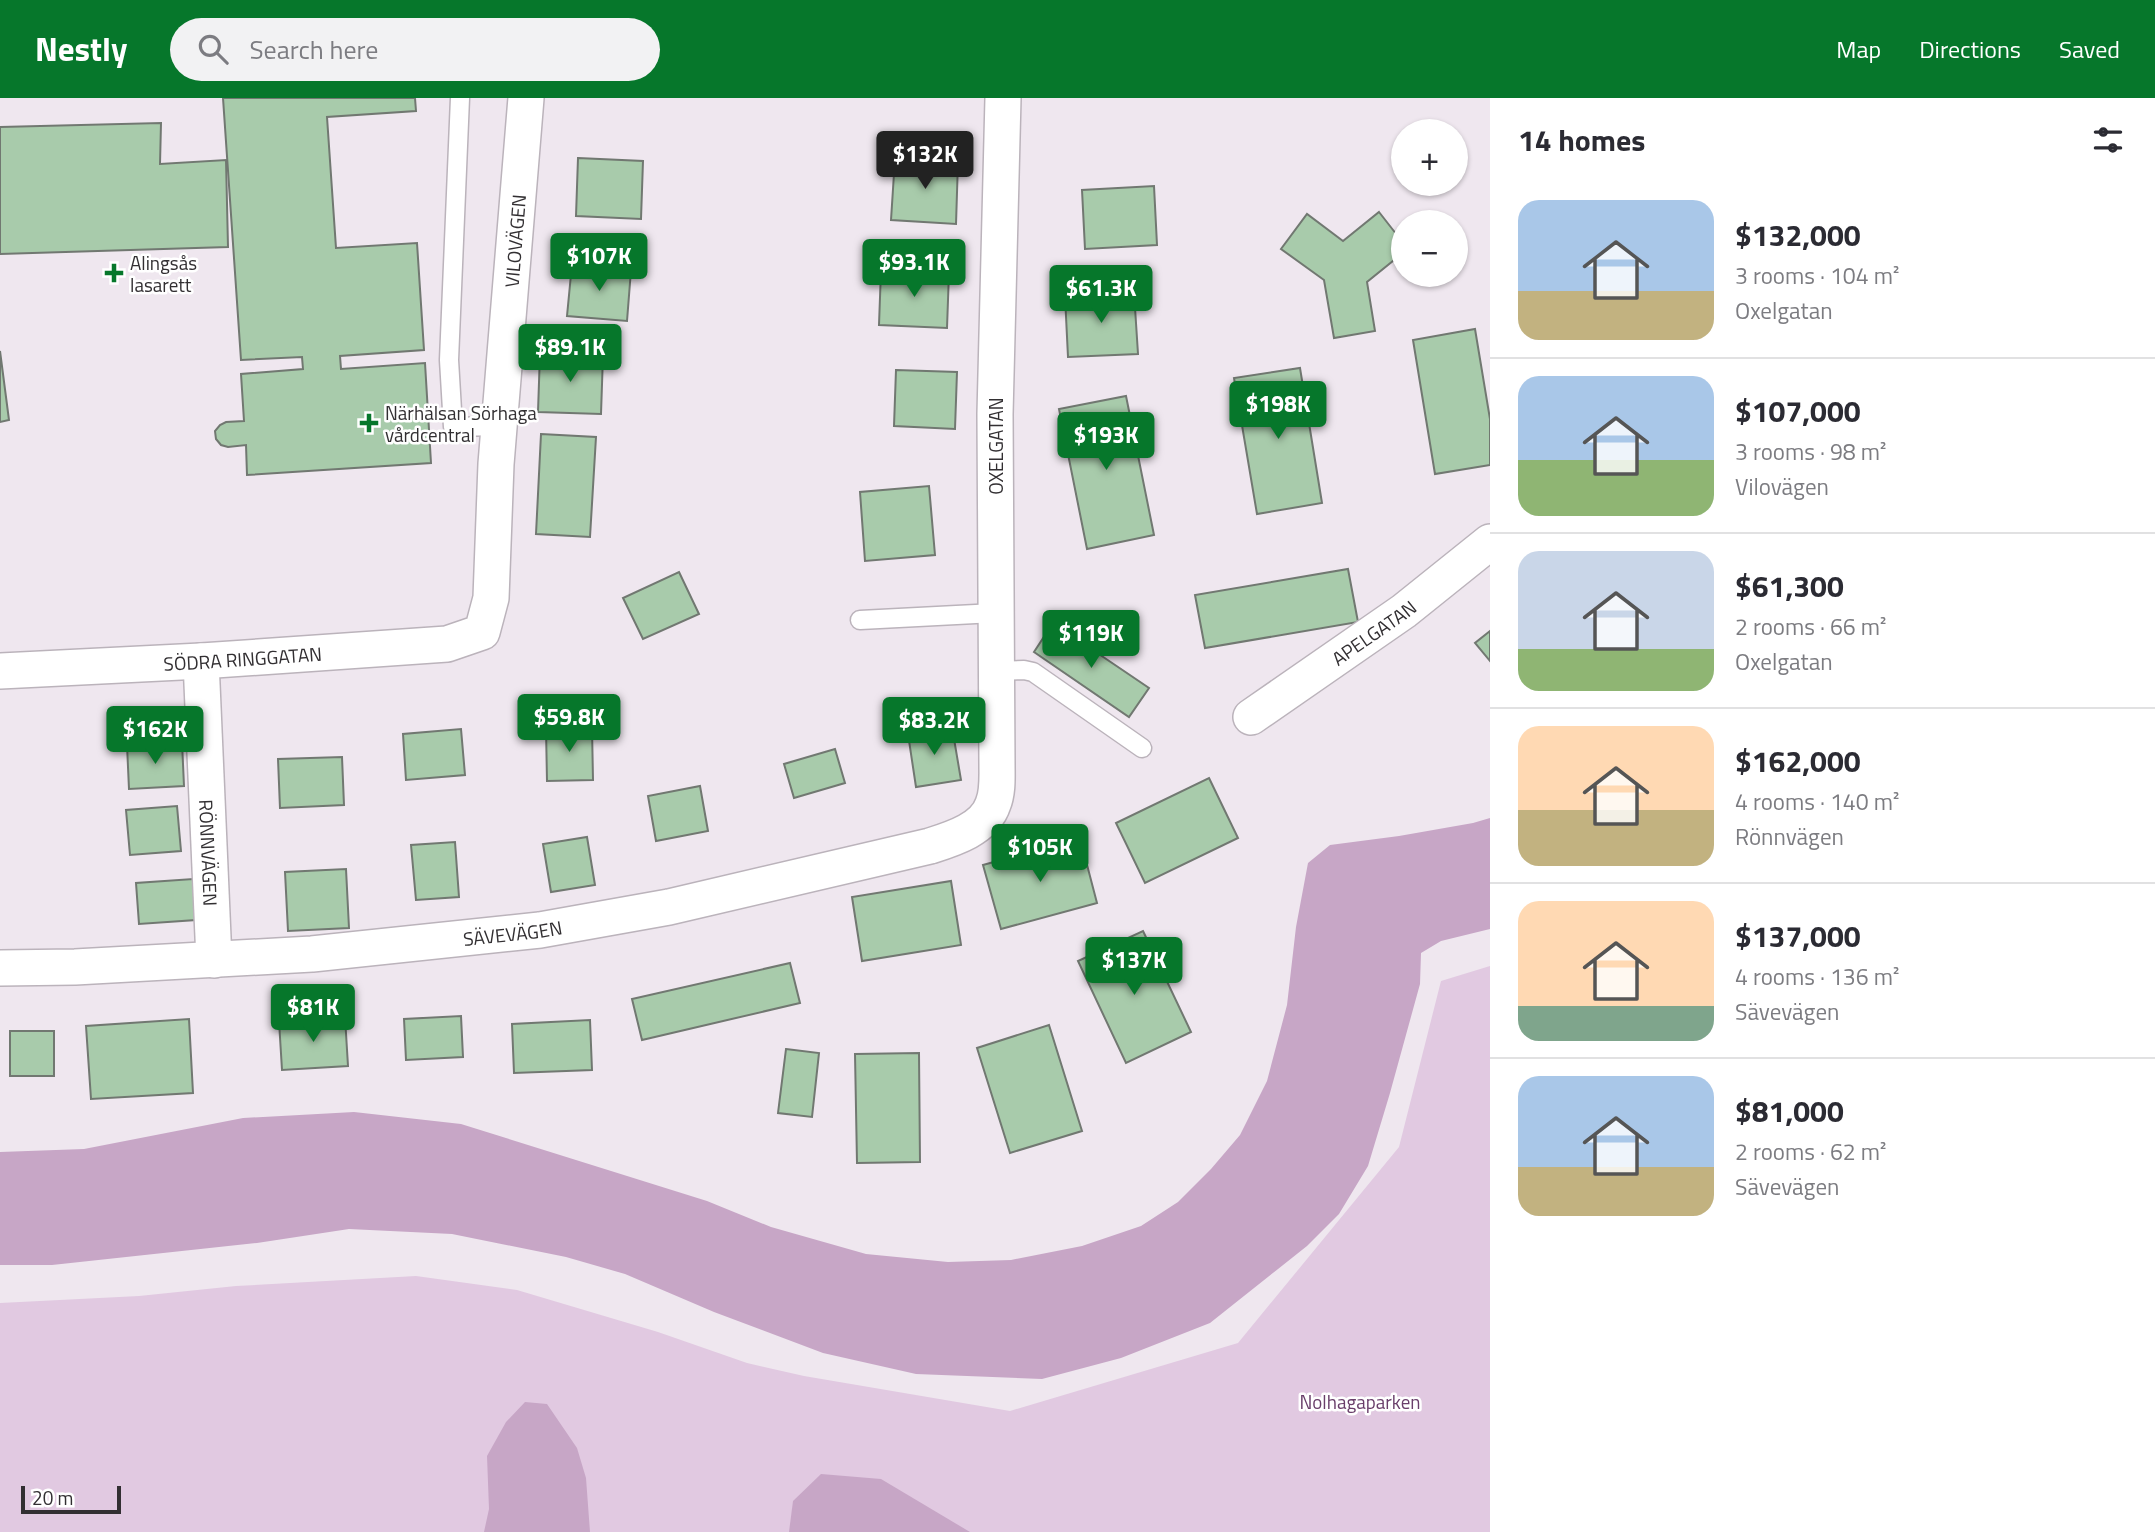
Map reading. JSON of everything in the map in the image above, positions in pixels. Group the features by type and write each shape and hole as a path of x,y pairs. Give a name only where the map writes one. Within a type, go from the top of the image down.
{"street":[{"name":"VILOVÄGEN","path":"482,632 491,598 500,426 526,98"},
{"name":"OXELGATAN","path":"996,794 995,414 1003,98"},
{"name":"APELGATAN","path":"1251,717 1404,611 1490,542"},
{"name":"SÖDRA RINGGATAN","path":"0,671 201,661 447,644 482,632"},
{"name":"RÖNNVÄGEN","path":"201,661 214,960"},
{"name":"SÄVEVÄGEN","path":"0,968 312,954 540,930 669,907 955,839 985,817 993,807 996,794"}],"lane":[{"path":"460,98 449,360 453,427 500,426"},
{"path":"860,620 995,612"},
{"path":"996,671 1033,672 1142,748"}],"green space":[{"name":"Nolhagaparken","path":"1490,966 1490,1532 0,1532 0,1303 416,1276 517,1290 658,1332 747,1363 804,1376 1010,1411 1238,1343 1399,1147 1441,981"}],"shaded area":[{"path":"1490,818 1490,929 1441,941 1421,953 1420,984 1368,1166 1339,1214 1307,1246 1210,1323 1121,1358 1042,1379 916,1374 823,1353 714,1312 625,1274 566,1257 452,1234 349,1229 257,1243 52,1265 0,1265 0,1152 84,1149 243,1118 354,1112 461,1124 707,1201 771,1227 866,1254 948,1262 1011,1260 1082,1246 1141,1226 1178,1202 1240,1135 1267,1081 1287,1005 1296,927 1308,863 1330,845 1399,836"},
{"path":"525,1402 547,1404 577,1448 586,1478 590,1532 484,1532 489,1509 487,1456 506,1422"},
{"path":"821,1474 881,1479 970,1532 789,1532 793,1501"}],"building":[{"path":"223,98 415,98 416,111 327,117 336,248 417,243 424,350 340,356 341,369 425,363 431,463 247,475 246,445 228,447 221,445 216,439 215,431 220,425 244,421 241,374 303,369 302,357 241,360"},
{"path":"161,123 160,164 226,160 228,247 0,254 0,127"},
{"path":"578,158 643,161 641,219 576,216"},
{"path":"895,158 958,161 956,224 891,220"},
{"path":"1154,186 1157,245 1085,249 1082,190"},
{"path":"1379,212 1391,227 1391,263 1367,282 1375,331 1334,338 1324,280 1281,249 1307,214 1343,241"},
{"path":"572,264 631,270 627,321 567,316"},
{"path":"881,270 949,272 947,328 879,325"},
{"path":"1134,292 1138,354 1068,357 1065,296"},
{"path":"1475,329 1490,419 1490,465 1435,474 1413,340"},
{"path":"0,351 9,420 0,422"},
{"path":"540,353 603,355 601,414 538,412"},
{"path":"1300,368 1322,503 1257,514 1234,378"},
{"path":"896,370 957,372 955,429 894,426"},
{"path":"1126,396 1154,535 1087,549 1059,409"},
{"path":"541,434 596,437 590,537 536,534"},
{"path":"929,486 935,555 865,561 860,492"},
{"path":"1348,569 1358,622 1205,648 1195,595"},
{"path":"679,572 699,614 643,639 623,598"},
{"path":"1053,623 1149,688 1129,717 1034,652"},
{"path":"1490,631 1490,661 1475,643"},
{"path":"952,727 961,780 916,787 908,734"},
{"path":"592,728 593,780 547,781 546,729"},
{"path":"461,729 465,775 406,780 403,734"},
{"path":"182,742 184,786 129,789 127,745"},
{"path":"835,749 845,783 794,798 784,764"},
{"path":"342,757 344,805 280,808 278,759"},
{"path":"1209,778 1238,838 1145,883 1116,823"},
{"path":"700,786 708,831 656,841 648,796"},
{"path":"177,806 181,851 130,855 126,810"},
{"path":"587,837 595,885 551,892 543,844"},
{"path":"1080,838 1097,903 1001,929 983,865"},
{"path":"455,842 459,897 416,900 411,845"},
{"path":"346,869 349,928 288,931 285,872"},
{"path":"193,879 196,920 139,924 136,883"},
{"path":"951,881 961,945 862,961 852,897"},
{"path":"1143,931 1191,1032 1126,1063 1078,961"},
{"path":"790,963 800,1003 642,1040 632,999"},
{"path":"461,1016 463,1057 406,1060 404,1019"},
{"path":"345,1017 348,1066 282,1070 279,1021"},
{"path":"189,1019 193,1093 91,1099 86,1026"},
{"path":"590,1020 592,1070 514,1073 512,1024"},
{"path":"1049,1025 1082,1131 1010,1153 977,1048"},
{"path":"10,1031 54,1031 54,1076 10,1076"},
{"path":"786,1049 819,1053 812,1117 778,1113"},
{"path":"919,1053 920,1162 857,1163 855,1054"}],"place":[{"name":"Alingsås lasarett","path":"114,273"},
{"name":"Närhälsan Sörhaga vårdcentral","path":"369,423"}]}
